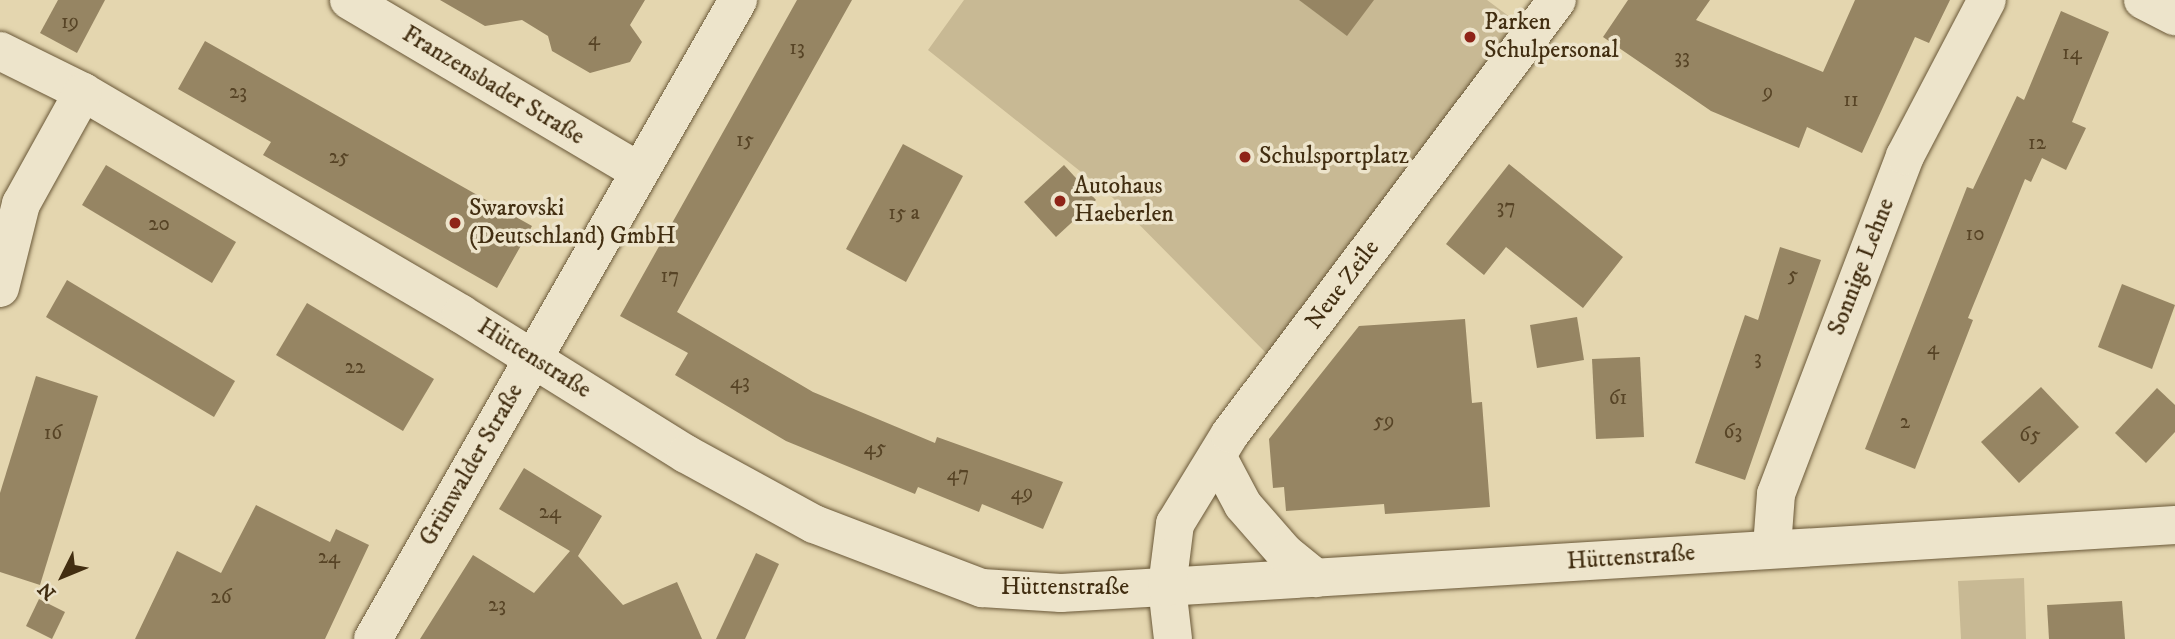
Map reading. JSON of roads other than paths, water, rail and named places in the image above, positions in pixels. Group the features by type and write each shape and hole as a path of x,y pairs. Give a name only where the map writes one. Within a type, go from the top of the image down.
{"street":[{"name":"Franzensbader Straße","path":"349,0 638,172"},
{"name":"Grünwalder Straße","path":"373,639 738,0"},
{"name":"Neue Zeile","path":"1173,639 1167,587 1175,524 1217,456 1558,0"},
{"name":"Sonnige Lehne","path":"1772,547 1776,494 1896,181 1962,40 1987,0"},
{"path":"2143,0 2175,16"},
{"name":"Hüttenstraße","path":"0,51 83,92 533,357 686,454 814,524 982,588 1061,593 1772,547 2175,525"},
{"path":"0,288 21,204 83,92"},
{"path":"1217,456 1243,505 1285,553 1316,578"}],"place":[{"name":"Parken Schulpersonal","path":"1470,37"},
{"name":"Schulsportplatz","path":"1245,157"},
{"name":"Autohaus Haeberlen","path":"1060,201"},
{"name":"Swarovski (Deutschland) GmbH","path":"455,223"}]}
